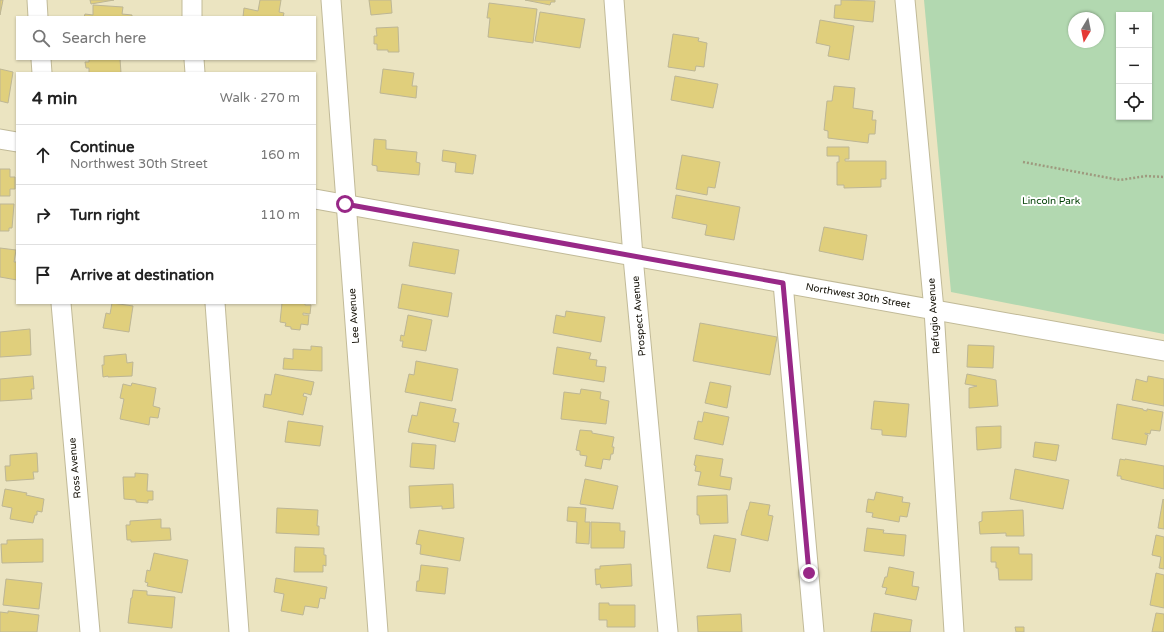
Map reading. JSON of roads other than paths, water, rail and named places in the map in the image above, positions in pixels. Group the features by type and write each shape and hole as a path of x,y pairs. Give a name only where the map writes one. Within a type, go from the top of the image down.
{"street":[{"path":"37,0 38,16"},
{"path":"192,0 192,16"},
{"name":"Lee Avenue","path":"330,0 378,632"},
{"name":"Prospect Avenue","path":"614,0 634,257 668,632"},
{"name":"Refugio Avenue","path":"905,0 934,310 954,632"},
{"path":"41,60 42,72"},
{"path":"194,60 195,72"},
{"path":"0,139 16,142"},
{"name":"Northwest 30th Street","path":"316,199 1164,351"},
{"path":"783,283 814,632"},
{"name":"Ross Avenue","path":"60,304 90,632"},
{"path":"214,304 239,632"}],"park label":[{"name":"Lincoln Park","path":"1051,201"}]}
